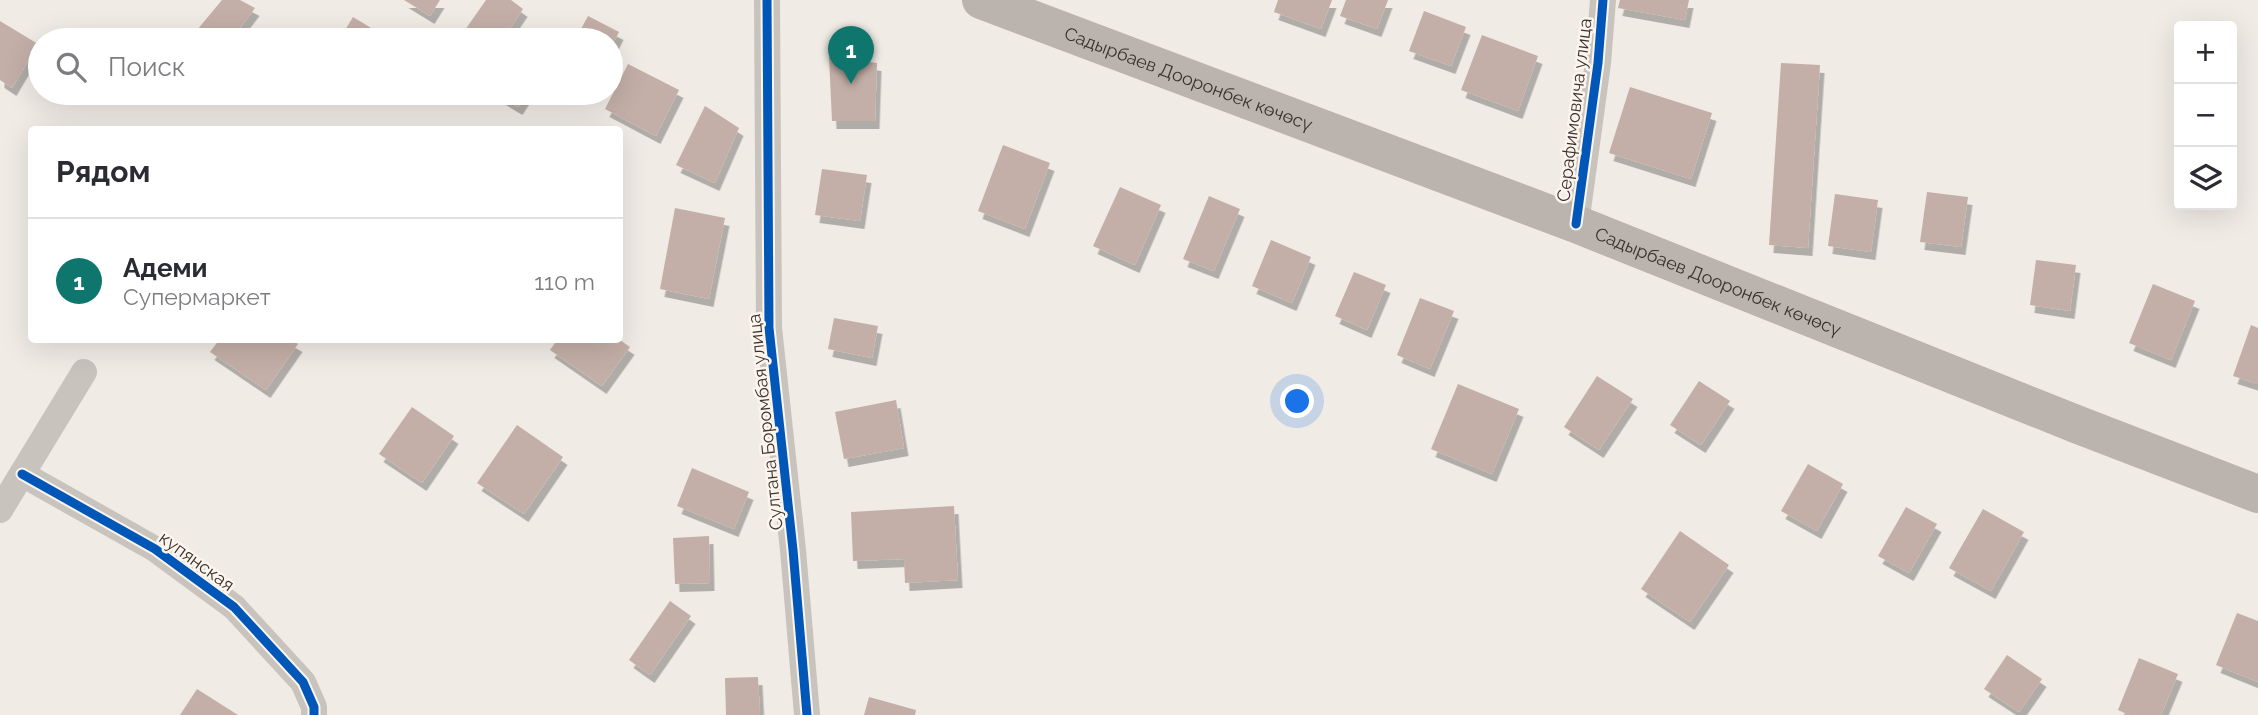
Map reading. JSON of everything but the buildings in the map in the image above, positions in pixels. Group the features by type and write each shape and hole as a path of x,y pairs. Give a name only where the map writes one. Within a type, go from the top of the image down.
{"main road":[{"name":"Садырбаев Дооронбек көчөсү","path":"981,0 1576,224 2258,494"}],"street":[{"name":"Султана Боромбая улица","path":"767,0 769,328 807,715"},
{"name":"Серафимовича улица","path":"1576,224 1598,63 1603,0"},
{"path":"0,510 84,372"},
{"name":"купянская","path":"22,474 155,549 234,607 303,682 314,706 314,715"}],"cycle path":[{"path":"767,0 769,328 793,550 807,715"},
{"path":"1576,224 1598,63 1603,0"},
{"path":"22,474 155,549 234,607 303,682 314,707 314,715"}],"place":[{"name":"Адеми","path":"851,84"}]}
